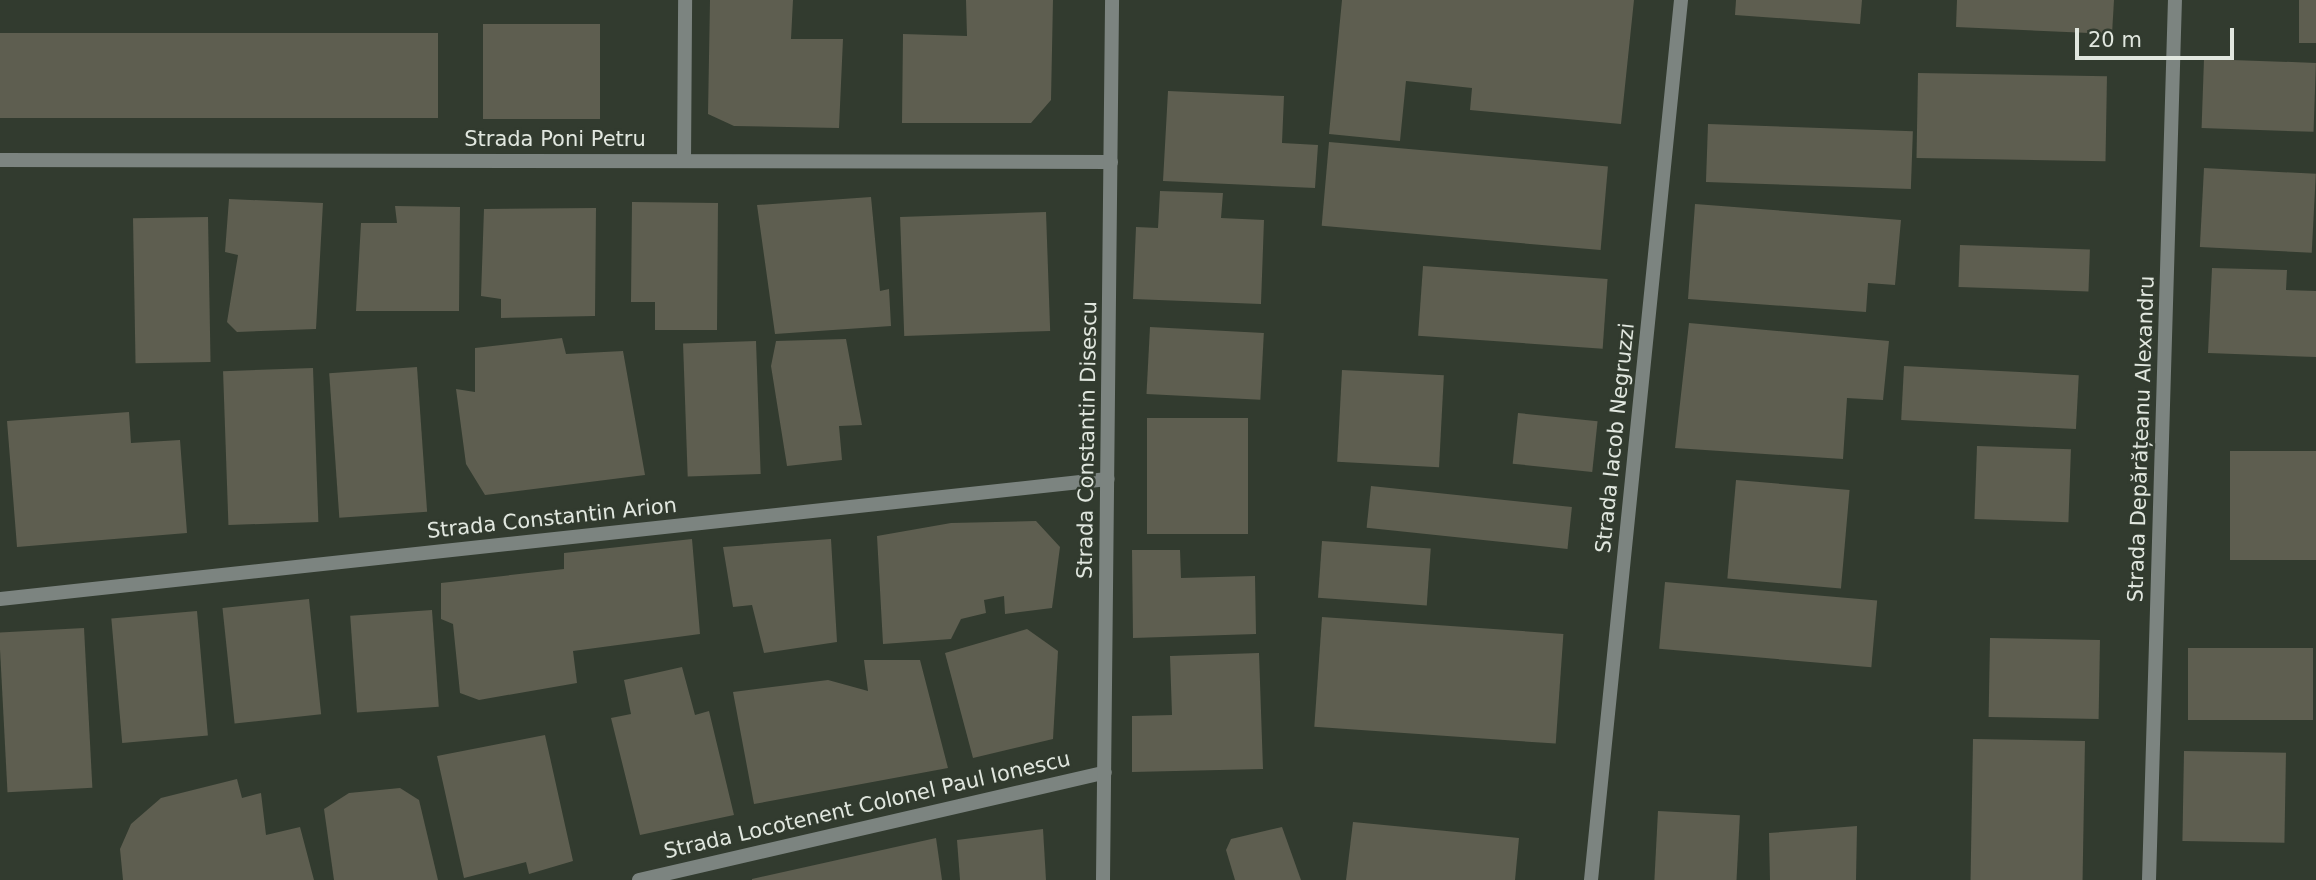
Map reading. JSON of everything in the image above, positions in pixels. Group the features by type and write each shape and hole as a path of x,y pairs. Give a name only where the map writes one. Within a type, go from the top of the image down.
{"street":[{"path":"684,160 685,0"},
{"name":"Strada Constantin Disescu","path":"1103,880 1112,0"},
{"name":"Strada Iacob Negruzzi","path":"1591,880 1681,0"},
{"name":"Strada Depărățeanu Alexandru","path":"2148,880 2175,0"},
{"name":"Strada Poni Petru","path":"0,160 1111,162"},
{"name":"Strada Constantin Arion","path":"0,598 1108,479"},
{"name":"Strada Locotenent Colonel Paul Ionescu","path":"639,880 1105,772"}],"building":[{"path":"710,0 793,0 791,39 843,39 839,128 734,126 708,114"},
{"path":"966,0 1053,0 1051,100 1031,123 902,123 903,34 967,36"},
{"path":"1342,0 1634,0 1621,124 1470,110 1472,88 1406,81 1400,141 1329,134"},
{"path":"1736,0 1862,0 1860,24 1735,15"},
{"path":"1957,0 2114,0 2112,34 1956,27"},
{"path":"2299,0 2316,0 2316,43 2299,43"},
{"path":"483,24 600,24 600,119 483,119"},
{"path":"0,33 438,33 438,118 0,118"},
{"path":"2204,59 2316,63 2314,132 2202,128"},
{"path":"1918,73 2107,76 2105,161 1917,158"},
{"path":"1168,91 1284,96 1282,143 1318,145 1315,188 1163,181"},
{"path":"1708,124 1913,131 1911,189 1706,182"},
{"path":"1329,142 1608,166 1601,250 1322,226"},
{"path":"2204,168 2316,174 2312,253 2200,247"},
{"path":"1160,191 1223,193 1221,218 1264,220 1261,304 1133,299 1136,227 1158,228"},
{"path":"871,197 880,291 889,289 891,326 775,334 757,205"},
{"path":"229,199 323,203 316,329 237,332 227,322 238,255 225,252"},
{"path":"632,202 718,203 717,330 655,330 655,302 631,302"},
{"path":"1695,204 1901,220 1895,285 1868,283 1866,312 1688,299"},
{"path":"395,206 460,207 459,311 356,311 361,223 397,223"},
{"path":"596,208 595,316 501,318 501,299 481,296 484,209"},
{"path":"1046,212 1050,331 904,336 900,217"},
{"path":"208,217 211,362 136,363 133,218"},
{"path":"1960,245 2090,250 2088,292 1959,287"},
{"path":"1423,266 1608,279 1603,349 1418,336"},
{"path":"2212,268 2287,270 2286,290 2316,291 2316,357 2208,353"},
{"path":"1689,323 1889,341 1883,400 1847,398 1843,459 1675,448"},
{"path":"1150,327 1264,333 1260,400 1146,394"},
{"path":"562,338 566,354 623,351 645,475 485,495 466,464 456,389 475,392 475,348"},
{"path":"846,339 862,425 839,426 842,460 787,466 771,366 776,341"},
{"path":"756,341 761,474 688,476 683,344"},
{"path":"1904,366 2079,375 2076,429 1901,420"},
{"path":"417,367 427,512 339,518 329,373"},
{"path":"313,368 318,522 228,525 223,371"},
{"path":"1342,370 1444,375 1439,467 1337,462"},
{"path":"129,412 131,443 180,440 187,533 17,547 7,421"},
{"path":"1518,413 1598,421 1592,472 1513,464"},
{"path":"1147,418 1248,418 1248,534 1147,534"},
{"path":"1977,446 2071,449 2068,522 1974,519"},
{"path":"2230,451 2316,451 2316,560 2230,560"},
{"path":"1736,480 1850,490 1841,589 1727,579"},
{"path":"1371,486 1572,507 1568,549 1367,528"},
{"path":"1036,521 1060,547 1052,608 1005,614 1004,596 984,600 986,613 961,619 951,639 883,644 877,536 951,523"},
{"path":"692,539 700,634 573,651 577,683 479,700 460,693 453,624 441,619 441,583 564,569 564,553"},
{"path":"831,539 837,642 764,653 752,605 733,607 723,547"},
{"path":"1322,541 1431,549 1427,605 1318,598"},
{"path":"1132,550 1180,550 1181,578 1255,576 1256,634 1133,638"},
{"path":"1665,582 1877,601 1871,667 1659,649"},
{"path":"309,599 321,714 235,723 222,608"},
{"path":"432,610 439,707 357,712 350,616"},
{"path":"197,611 208,736 122,743 111,618"},
{"path":"1322,617 1563,634 1556,744 1314,727"},
{"path":"84,628 92,788 7,792 0,632"},
{"path":"1027,629 1058,651 1053,739 973,758 945,653"},
{"path":"1990,638 2100,640 2099,719 1989,717"},
{"path":"2188,648 2313,648 2313,720 2188,720"},
{"path":"1259,653 1263,769 1132,772 1132,716 1172,715 1170,656"},
{"path":"864,660 920,660 948,768 754,804 733,692 828,680 868,691"},
{"path":"682,667 695,715 709,711 734,815 640,835 611,718 631,714 624,680"},
{"path":"545,735 573,861 529,874 526,862 464,878 437,756"},
{"path":"1973,739 2085,741 2083,880 1971,880"},
{"path":"2184,751 2286,753 2284,843 2182,841"},
{"path":"237,779 242,798 261,793 266,835 300,827 314,880 123,880 120,849 131,824 161,798"},
{"path":"400,788 419,800 438,880 334,880 324,809 349,793"},
{"path":"1658,811 1740,815 1736,880 1654,880"},
{"path":"1353,822 1519,838 1515,880 1346,880"},
{"path":"1857,826 1856,880 1770,880 1769,833"},
{"path":"1282,827 1301,880 1235,880 1226,850 1231,839"},
{"path":"1043,829 1046,880 960,880 957,840"},
{"path":"936,838 942,880 752,880 752,879"}]}
